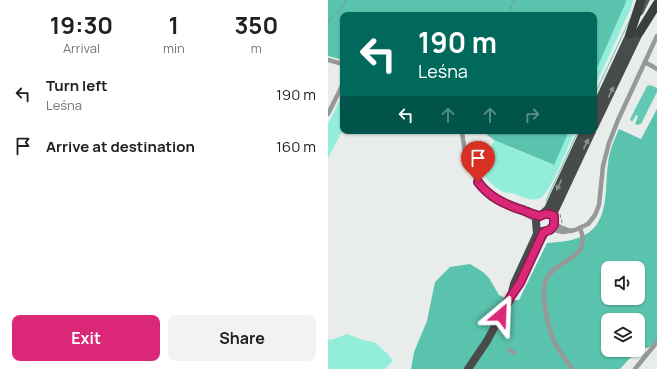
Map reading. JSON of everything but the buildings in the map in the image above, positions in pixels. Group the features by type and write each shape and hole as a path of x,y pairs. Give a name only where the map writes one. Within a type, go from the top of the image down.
{"highway":[{"path":"597,120 634,33 641,0"},
{"path":"597,105 634,33 657,4"},
{"path":"511,296 514,284 535,238 539,220 548,209 583,134"},
{"path":"468,369 487,341 511,296 520,283 541,237 551,225 554,212 591,134"},
{"path":"539,220 548,214 551,225"},
{"path":"539,220 551,225"}],"main road":[{"path":"634,33 646,0"},
{"path":"634,33 654,0"}],"street":[{"path":"551,225 563,232 580,228 591,221 596,212 600,196 603,166 608,143 657,36"},
{"path":"328,60 340,63"},
{"path":"645,62 657,69"},
{"path":"328,114 340,90"},
{"path":"462,134 468,162 482,188 494,197 517,206 539,220"},
{"path":"551,225 571,231"},
{"path":"572,369 554,341 544,301 543,290 549,274 581,250 584,240 580,228"},
{"path":"634,369 657,342"}],"path":[{"path":"328,22 347,0"},
{"path":"509,12 515,0"},
{"path":"517,206 533,210"}],"shaded area":[{"path":"328,0 626,0 597,68 597,12 340,12 340,59 328,56"},
{"path":"626,0 633,0 631,8 597,82 597,68"},
{"path":"650,85 657,88 657,92 641,124 635,124 638,116 636,115 632,122 630,119 647,86"},
{"path":"340,100 341,134 328,158 328,124"},
{"path":"657,109 657,339 650,347 645,348 645,313 601,313 601,357 632,357 620,369 411,369 414,352 427,321 435,282 450,267 470,264 483,272 489,278 499,295 509,300 519,300 547,243 575,239 587,234 595,227 604,209 609,155 619,129 641,139"},
{"path":"486,134 568,134 554,165 494,140"},
{"path":"568,134 574,134 550,186 546,193 539,199 528,199 503,192 492,184 484,173 485,165 494,140 553,165"},
{"path":"347,334 363,340 374,342 388,354 393,361 385,369 328,369 328,339 331,340"}],"waterway":[{"path":"597,90 630,19"},
{"path":"546,201 577,134"},
{"path":"477,174 482,182"},
{"path":"512,203 536,213 539,212"}],"route":[{"path":"478,182 487,192 506,204 534,215 540,216 548,214 554,216 555,220 552,228 543,233 520,283 501,315"}]}
